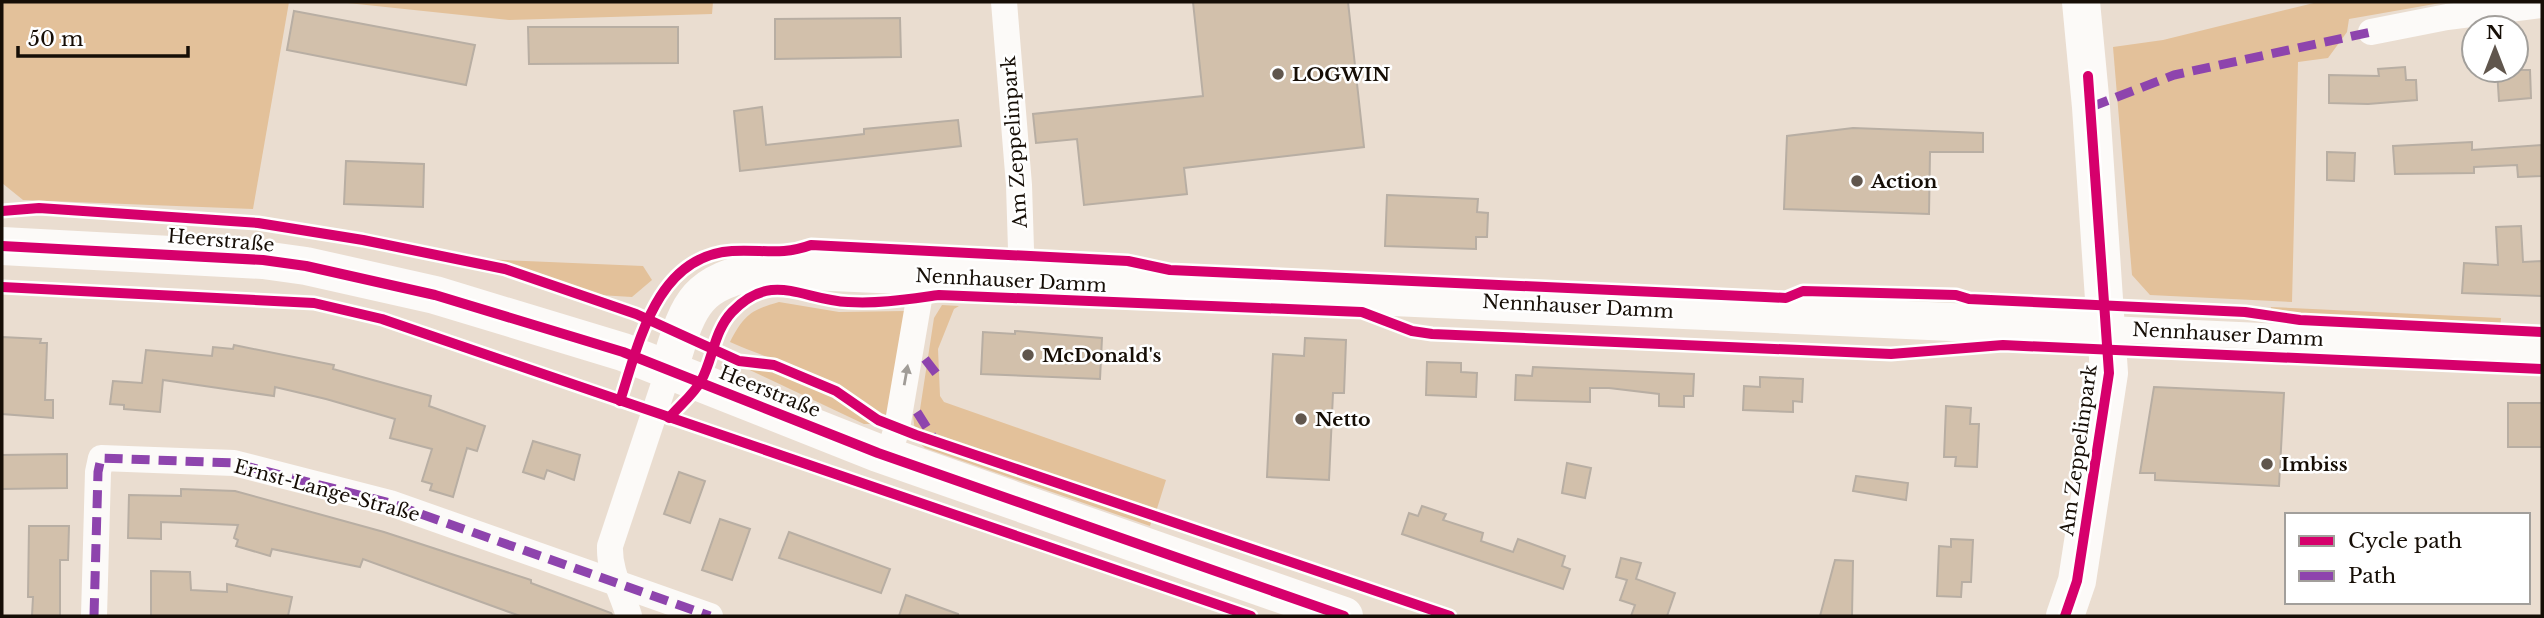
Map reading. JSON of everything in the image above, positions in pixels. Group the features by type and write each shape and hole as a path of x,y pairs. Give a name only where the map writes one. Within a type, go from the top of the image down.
{"main road":[{"name":"Am Zeppelinpark","path":"2066,616 2077,581 2109,373 2108,329 2081,2"},
{"name":"Heerstraße","path":"2,246 168,253 306,266 435,295 669,369 888,456 1344,616"},
{"name":"Nennhauser Damm","path":"669,369 693,303 728,279 765,269 2108,329"}],"street":[{"name":"Am Zeppelinpark","path":"1004,2 1019,185 1022,281"},
{"path":"2371,32 2447,17 2542,5"},
{"path":"888,456 897,428 923,276"},
{"name":"Nennhauser Damm","path":"2108,329 2542,348"},
{"path":"629,616 609,559 610,546 669,369"},
{"name":"Ernst-Lange-Straße","path":"94,616 98,472 102,458 234,463 390,503 616,583"},
{"path":"616,583 710,616"}],"shaded area":[{"path":"2,2 289,2 253,209 23,200 2,183"},
{"path":"338,2 713,2 712,14 509,20"},
{"path":"2318,2 2446,2 2349,19 2347,32 2328,58 2298,62 2292,302 2150,295 2132,275 2113,47 2163,40"},
{"path":"481,259 643,266 652,280 632,297 599,295"},
{"path":"779,302 839,312 905,311 888,415 876,415 819,379 730,342 749,315"},
{"path":"942,305 959,306 954,309 938,349 940,396 944,402 1166,480 1155,515 915,432 913,415 919,416 934,318"},
{"path":"2271,307 2501,318 2500,328 2301,318 2270,312"},
{"path":"2355,351 2542,361 2542,366 2352,358"},
{"path":"735,363 780,370 833,393 878,424 864,424"},
{"path":"914,438 1152,520 1150,526 925,448"}],"building":[{"name":"LOGWIN","path":"1193,2 1348,2 1364,147 1184,168 1187,194 1084,205 1077,139 1036,143 1033,114 1203,96"},
{"path":"294,11 475,45 466,85 287,50"},
{"path":"900,18 901,57 775,59 775,19"},
{"path":"528,27 678,27 678,63 529,64"},
{"path":"2405,67 2406,80 2416,80 2417,100 2368,104 2329,103 2329,75 2379,76 2378,69"},
{"path":"2530,70 2531,98 2499,101 2498,84 2530,84"},
{"path":"762,107 766,145 864,134 864,129 958,120 961,146 740,171 734,111"},
{"name":"Action","path":"1853,128 1983,133 1983,152 1930,152 1929,214 1784,209 1787,136"},
{"path":"2472,142 2472,150 2542,145 2542,176 2518,177 2517,165 2474,167 2474,173 2395,174 2393,146"},
{"path":"2327,152 2355,153 2354,181 2327,180"},
{"path":"346,161 424,164 423,207 344,204"},
{"path":"1387,195 1478,199 1477,212 1488,213 1487,237 1476,237 1476,249 1385,246"},
{"path":"2521,226 2523,262 2542,261 2542,296 2462,293 2464,263 2498,265 2496,227"},
{"name":"McDonald's","path":"1015,331 1102,338 1100,379 981,374 983,332 1015,334"},
{"path":"2,337 41,339 40,343 47,343 45,400 53,400 53,418 2,414"},
{"name":"Netto","path":"1305,338 1346,340 1344,393 1333,393 1329,480 1267,477 1273,354 1304,356"},
{"path":"234,345 334,365 333,369 431,396 429,406 485,426 477,451 467,448 453,497 430,490 432,484 422,481 432,449 390,438 395,419 326,399 275,387 274,396 163,380 160,412 124,409 124,405 110,404 113,381 142,383 146,350 212,356 213,347 233,349"},
{"path":"1427,362 1461,363 1461,372 1477,373 1476,397 1426,395"},
{"path":"1533,367 1694,374 1693,396 1684,396 1684,407 1659,406 1659,394 1609,388 1590,388 1590,402 1515,400 1516,375 1532,376"},
{"path":"1760,377 1803,379 1802,402 1793,401 1793,412 1743,410 1744,386 1760,387"},
{"path":"2154,387 2284,393 2279,486 2155,480 2155,473 2140,473"},
{"path":"2508,403 2542,403 2542,447 2508,447"},
{"path":"1946,406 1971,408 1970,424 1979,424 1977,467 1955,466 1956,457 1944,457"},
{"path":"533,441 580,455 574,480 547,470 544,479 523,472"},
{"path":"67,454 67,488 2,489 2,455"},
{"path":"1567,463 1591,468 1585,498 1562,493"},
{"path":"679,472 705,481 690,523 664,514"},
{"path":"1856,476 1908,483 1906,500 1853,491"},
{"path":"181,489 235,491 384,532 531,580 531,583 613,616 520,616 363,559 360,567 272,549 270,556 236,546 238,540 234,538 238,525 161,522 161,539 128,538 129,495 181,496"},
{"path":"1422,506 1446,514 1443,520 1483,533 1481,541 1513,552 1518,539 1565,556 1562,566 1570,569 1563,589 1402,534 1409,513 1418,516"},
{"path":"720,519 750,529 732,580 702,570"},
{"path":"29,526 69,526 68,560 60,560 60,616 32,616 33,597 28,597"},
{"path":"789,532 890,569 881,593 779,558"},
{"path":"1951,539 1973,540 1971,582 1962,582 1961,597 1937,596 1939,546 1951,547"},
{"path":"1621,558 1641,563 1636,579 1675,593 1667,616 1631,616 1635,605 1620,600 1627,580 1616,577"},
{"path":"1835,560 1853,561 1852,616 1820,616"},
{"path":"151,571 190,572 191,590 227,592 227,584 292,597 288,616 151,616"},
{"path":"906,595 958,614 958,616 899,616"}],"marked path":[{"path":"2091,107 2174,75 2371,32"},
{"path":"925,359 939,377"},
{"path":"917,412 934,439"},
{"path":"94,616 98,472 101,458 234,463 390,503 710,616"}],"cycle path":[{"path":"2065,616 2077,581 2109,373 2088,76"},
{"path":"2,211 39,208 258,223 363,240 505,269 636,314 739,361 774,365 836,391 878,420 916,435 1450,616"},
{"path":"620,401 644,329 655,306 668,285 685,268 706,257 732,251 781,251 811,245 1128,261 1170,270 1786,298 1803,291 1956,295 1969,299 2245,312 2300,320 2542,332"},
{"path":"2,246 263,260 306,266 435,295 623,352 878,453 1344,616"},
{"path":"2,287 314,303 382,319 1251,616"},
{"path":"669,418 701,381 717,336 732,312 747,299 761,292 774,290 860,302 939,295 1362,312 1412,331 1432,334 1891,354 2003,345 2542,369"}],"place":[{"name":"LOGWIN","path":"1278,74"},
{"name":"Action","path":"1857,181"},
{"name":"McDonald's","path":"1028,355"},
{"name":"Netto","path":"1301,419"},
{"name":"Imbiss","path":"2267,464"}]}
